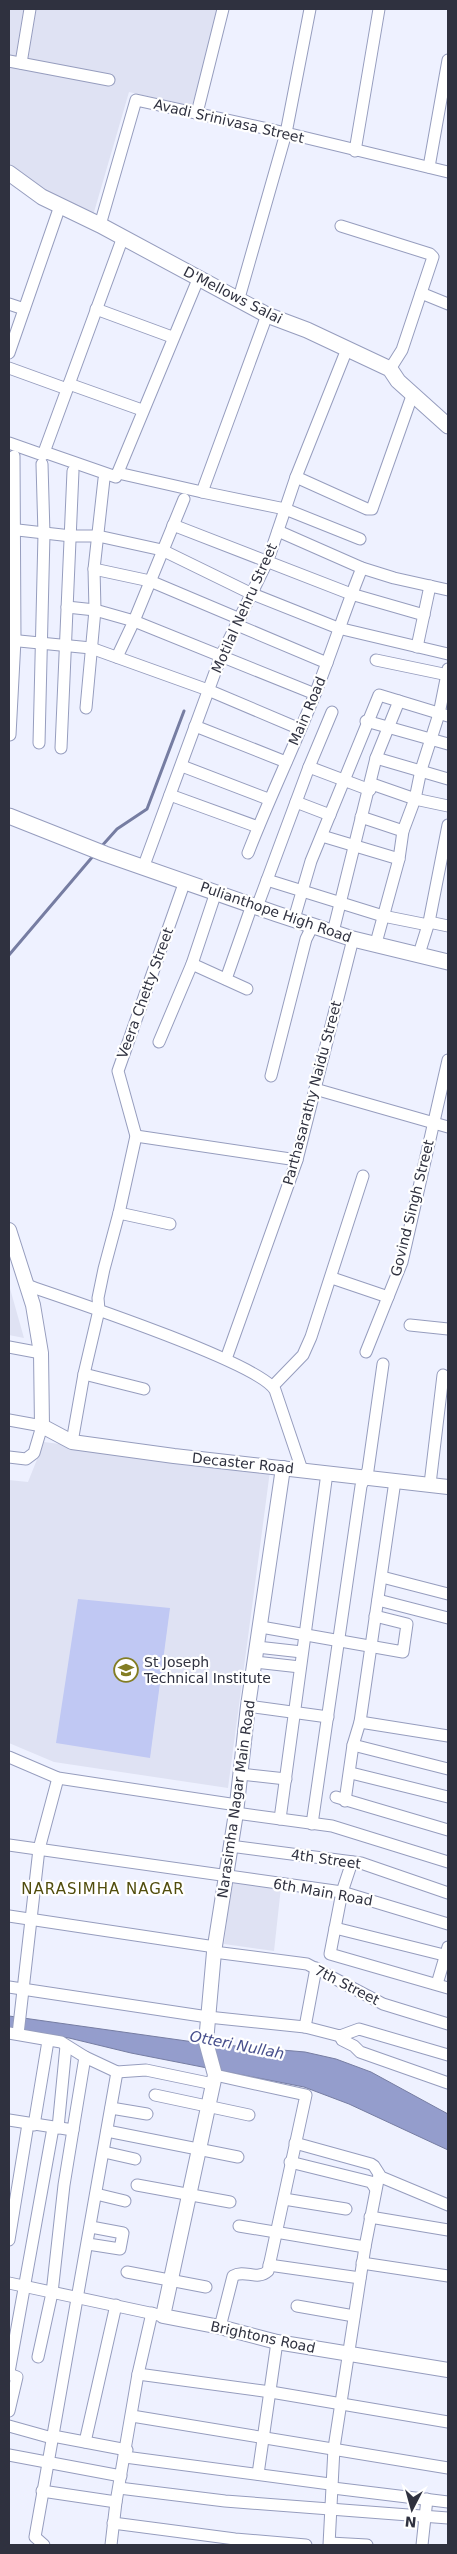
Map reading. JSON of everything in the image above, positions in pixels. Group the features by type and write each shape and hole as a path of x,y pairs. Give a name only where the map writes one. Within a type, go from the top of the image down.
{"main road":[{"name":"D'Mellows Salai","path":"9,173 42,197 123,237 239,298 267,315 390,369 398,380 448,426"},
{"name":"Pulianthope High Road","path":"9,816 99,852 352,939 376,943 448,962"}],"street":[{"path":"21,63 30,9"},
{"path":"198,113 223,9"},
{"path":"239,298 286,133 310,9"},
{"path":"355,151 379,9"},
{"path":"429,167 448,60"},
{"path":"9,61 109,80"},
{"name":"Avadi Srinivasa Street","path":"100,225 136,100 286,133 448,172"},
{"path":"9,353 60,206"},
{"path":"341,226 431,255 433,260 402,350 390,369"},
{"path":"9,443 43,455 123,237"},
{"path":"44,452 116,477 172,337 199,277"},
{"path":"421,293 448,304"},
{"path":"9,304 24,309"},
{"path":"96,309 172,337"},
{"path":"202,492 267,315"},
{"name":"Motilal Nehru Street","path":"144,868 221,656 250,593 268,560 296,477 347,349"},
{"path":"9,368 142,410"},
{"path":"296,477 368,509 372,509 413,393"},
{"path":"10,735 12,640 11,529 14,456"},
{"path":"39,743 44,534 42,464"},
{"path":"61,748 73,471"},
{"path":"118,472 285,509 360,539"},
{"path":"86,708 95,610 94,569 104,478"},
{"path":"116,658 134,621 184,499"},
{"path":"173,525 268,560 351,594 424,615"},
{"path":"11,529 44,534 98,536 162,550 250,593 338,628 448,654"},
{"path":"278,531 362,568 448,590"},
{"name":"Main Road","path":"248,852 268,800 315,694 338,628 362,568"},
{"path":"94,569 150,581 327,663"},
{"path":"417,647 430,586"},
{"path":"67,607 95,610 134,621 315,694"},
{"path":"12,640 91,648 208,690 300,729"},
{"path":"376,660 448,673 443,715 430,741 415,799 403,831 399,859 376,943"},
{"path":"294,919 311,861 379,694 443,715"},
{"path":"333,932 361,817 371,787 376,758 399,701"},
{"path":"226,979 267,880 309,766 332,712"},
{"path":"366,722 430,741 448,744"},
{"path":"195,726 286,762"},
{"path":"376,758 448,779"},
{"path":"182,766 268,800"},
{"path":"309,766 343,779 448,806"},
{"path":"170,795 258,827"},
{"path":"296,802 330,816"},
{"path":"361,817 403,831"},
{"path":"419,954 428,923 448,825"},
{"path":"322,836 399,859"},
{"path":"267,880 383,916 448,926"},
{"name":"Veera Chetty Street","path":"72,1442 84,1374 99,1310 98,1298 104,1269 120,1213 136,1136 118,1070 185,881"},
{"path":"159,1042 192,964 216,892"},
{"path":"271,1076 306,939 313,925"},
{"name":"Parthasarathy Naidu Street","path":"226,1359 297,1160 352,939"},
{"path":"192,964 247,989"},
{"name":"Govind Singh Street","path":"366,1352 402,1262 448,1060"},
{"path":"315,1089 448,1127"},
{"path":"136,1136 297,1160"},
{"path":"273,1386 303,1354 312,1337 363,1176"},
{"path":"120,1213 170,1224"},
{"path":"9,1230 33,1305 41,1353 42,1426 34,1453 26,1459 9,1457"},
{"path":"332,1278 388,1297"},
{"path":"26,1285 99,1310 226,1359 273,1386 302,1470"},
{"path":"410,1324 448,1329"},
{"path":"9,1347 41,1353"},
{"path":"312,1824 364,1477 368,1470 383,1364"},
{"path":"84,1374 144,1389"},
{"path":"430,1484 442,1375"},
{"path":"9,1420 42,1426"},
{"name":"Decaster Road","path":"42,1426 72,1442 448,1487"},
{"name":"Narasimha Nagar Main Road","path":"214,2079 206,2042 215,1950 283,1468"},
{"path":"280,1819 327,1473"},
{"path":"395,1481 360,1722 353,1745 351,1773 341,1799 448,1830"},
{"path":"382,1576 448,1594"},
{"path":"378,1600 448,1618"},
{"path":"260,1626 403,1652 408,1626 404,1622 374,1616"},
{"path":"257,1647 302,1652"},
{"path":"255,1662 300,1668"},
{"path":"248,1706 328,1717"},
{"path":"360,1722 448,1736"},
{"path":"353,1745 448,1770"},
{"path":"9,1757 58,1778 236,1809 280,1819 332,1826 448,1862"},
{"path":"241,1770 286,1776"},
{"path":"351,1773 448,1797"},
{"path":"58,1778 39,1850 30,1919 24,1990 15,2033 48,2041 61,2042 85,2057 117,2072 146,2070 214,2079 306,2095 268,2271 260,2276 239,2274 234,2276 220,2327"},
{"name":"6th Main Road","path":"9,1845 342,1892 448,1924"},
{"name":"4th Street","path":"230,1846 352,1862 448,1893"},
{"path":"335,1928 447,1953 443,1986 330,1954 335,1928 342,1892 352,1862"},
{"name":"7th Street","path":"9,1916 307,1964 383,2004 448,2024"},
{"path":"306,2027 316,1968"},
{"path":"9,1987 208,2017 306,2027 340,2036 356,2030 365,2030 448,2055"},
{"path":"340,2036 342,2040 354,2046 360,2052 448,2083"},
{"path":"9,2240 48,2041"},
{"path":"9,2411 17,2377 9,2373 56,2128 66,2046"},
{"path":"38,2357 52,2292 64,2185 85,2057"},
{"path":"44,2545 35,2537 42,2491 79,2299 117,2072"},
{"path":"111,2545 116,2502 126,2453 138,2374 171,2280 214,2079"},
{"path":"155,2095 249,2115"},
{"path":"111,2108 147,2114"},
{"path":"9,2120 73,2130"},
{"path":"107,2131 238,2157"},
{"path":"295,2143 371,2164 374,2166 378,2180 364,2247 334,2448 329,2544 367,2545"},
{"path":"104,2152 135,2159"},
{"path":"290,2162 371,2182 378,2180 448,2204"},
{"path":"137,2185 230,2202"},
{"path":"96,2194 125,2201"},
{"path":"284,2199 346,2210"},
{"path":"370,2217 448,2230"},
{"path":"239,2226 364,2247"},
{"path":"88,2244 120,2249 123,2233 91,2227"},
{"path":"362,2262 448,2276"},
{"path":"269,2265 360,2278"},
{"path":"127,2272 206,2287"},
{"name":"Brightons Road","path":"9,2283 220,2327 277,2342 448,2370"},
{"path":"85,2442 116,2305"},
{"path":"297,2306 354,2316"},
{"path":"258,2474 277,2342"},
{"path":"138,2374 342,2403 448,2422"},
{"path":"132,2416 448,2468"},
{"path":"9,2426 126,2453 332,2486 448,2502"},
{"path":"9,2455 120,2482 225,2501 448,2518"},
{"path":"42,2491 116,2502"},
{"path":"422,2545 427,2499"},
{"path":"113,2523 234,2539 306,2545"}],"shaded area":[{"path":"9,9 219,9 192,106 129,92 92,219 25,179 9,167"},
{"path":"9,1285 24,1338 9,1335"},
{"name":"St Joseph Technical Institute","path":"44,1442 270,1471 228,1788 54,1762 9,1743 9,1480 28,1482"},
{"path":"78,1599 170,1608 150,1758 56,1743"},
{"path":"232,1880 281,1887 274,1951 224,1944"},
{"path":"9,2016 201,2043 305,2052 336,2059 371,2072 448,2114 448,2150 349,2104 304,2087 131,2053 69,2038 9,2029"}],"waterway":[{"path":"100,848 117,829 147,809 184,711"},
{"path":"9,955 94,855"}],"place":[{"name":"St Joseph Technical Institute","path":"126,1670"}],"district":[{"name":"NARASIMHA NAGAR","path":"103,1889"}],"water label":[{"name":"Otteri Nullah","path":"237,2045"}]}
